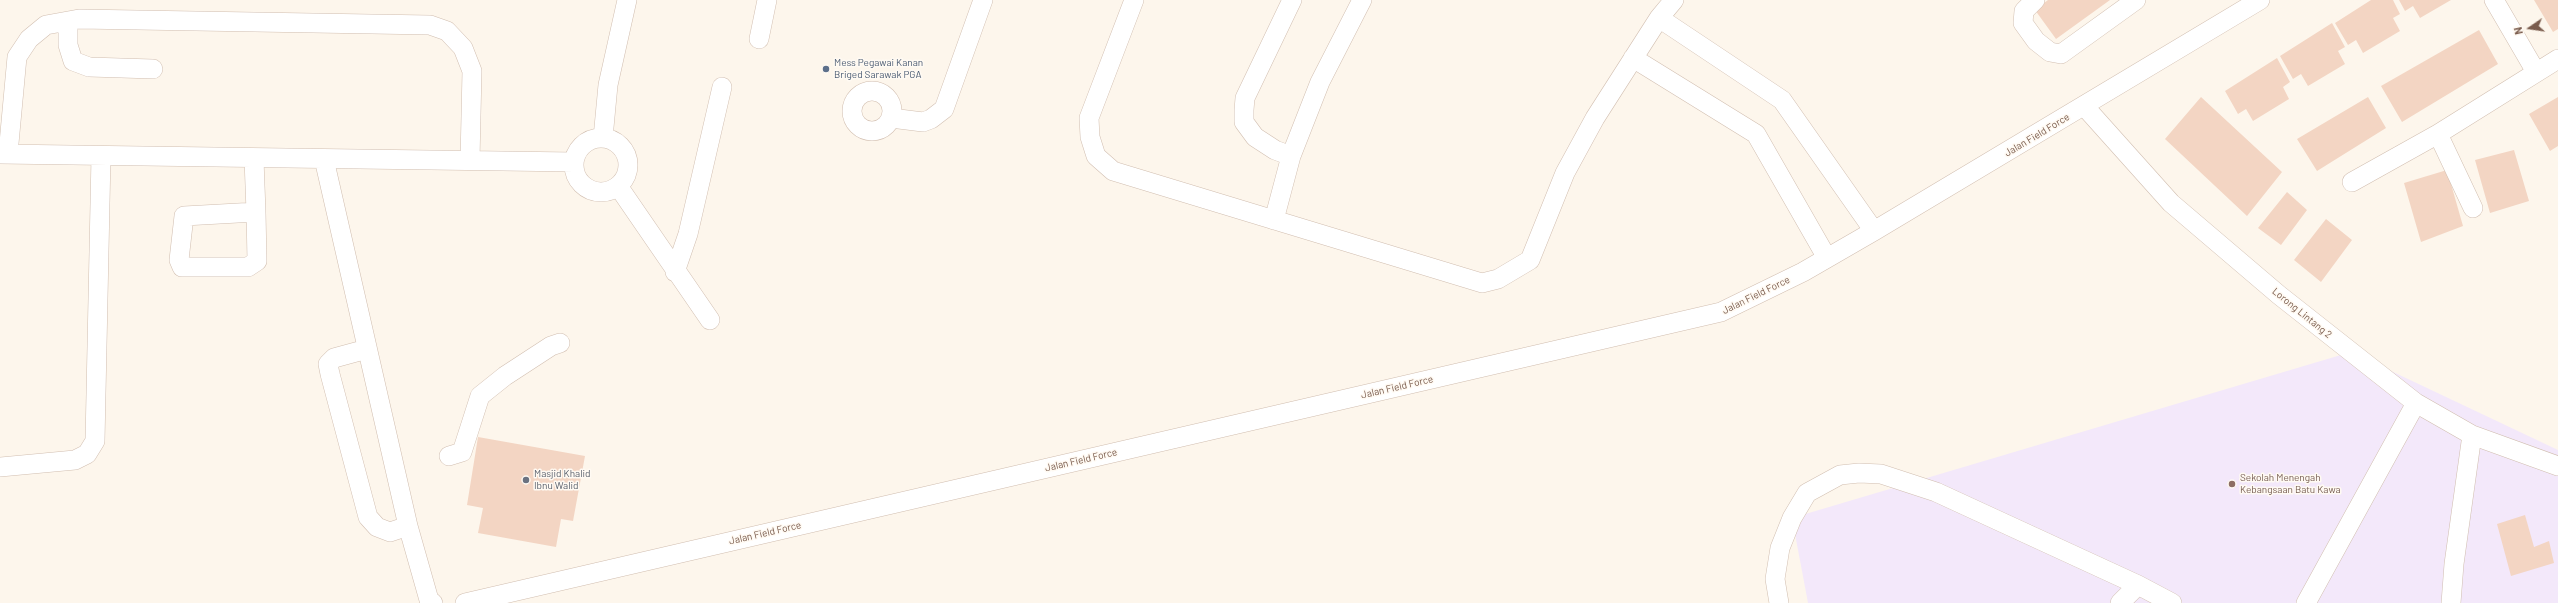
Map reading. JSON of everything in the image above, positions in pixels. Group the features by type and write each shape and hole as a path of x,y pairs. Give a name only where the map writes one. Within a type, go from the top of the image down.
{"street":[{"path":"603,138 608,85 627,0"},
{"path":"759,39 767,0"},
{"path":"891,118 923,122 931,119 944,109 982,0"},
{"path":"1134,0 1089,118 1090,137 1096,156 1113,171 1482,283 1498,279 1530,260 1565,174 1595,118 1659,18 1674,0"},
{"path":"1291,156 1275,150 1255,137 1244,122 1244,110 1245,98 1292,0"},
{"path":"1274,220 1291,156 1320,82 1362,0"},
{"path":"2035,0 2024,12 2023,23 2036,41 2050,52 2061,54 2136,0"},
{"name":"Jalan Field Force","path":"465,603 1720,312 1827,258 1874,232 2260,0"},
{"path":"2494,0 2536,72"},
{"path":"1659,18 1782,100 1874,232"},
{"path":"470,160 472,71 463,48 447,31 430,26 395,24 79,19 46,26 30,39 17,58 4,154 254,159 574,162"},
{"path":"68,21 68,45 73,61 89,67 153,70"},
{"path":"1633,58 1756,134 1827,258"},
{"path":"2352,182 2438,134 2558,59"},
{"path":"675,272 688,234 722,87"},
{"name":"Lorong Lintang 2","path":"2084,107 2171,203 2279,295 2416,403 2472,435 2558,466"},
{"path":"2438,134 2473,208"},
{"path":"603,138 618,144 627,157 626,173 618,186 609,191 598,192 588,189 580,182 575,173 574,162 577,152 584,144 593,139 603,138"},
{"path":"0,467 75,460 88,454 95,441 101,156"},
{"path":"254,159 256,212 257,261 248,267 182,267 179,260 184,216 256,212"},
{"path":"324,159 408,526 429,600 433,603"},
{"path":"618,186 675,272 710,320"},
{"path":"449,456 462,452 480,396 505,376 550,346 560,343"},
{"path":"367,349 334,358 328,364 330,374 368,517 376,527 390,532 408,526"},
{"path":"2306,603 2416,403"},
{"path":"2451,603 2454,564 2472,435"},
{"path":"1780,603 1775,579 1780,548 1795,512 1807,493 1840,475 1859,473 1881,474 1936,492 2138,585 2172,603"},
{"path":"2120,603 2138,585"}],"shaded area":[{"name":"Sekolah Menengah Kebangsaan Batu Kawa","path":"2351,352 2558,450 2558,603 1808,603 1792,518"}],"building":[{"path":"2048,0 2110,0 2056,39 2035,10"},
{"path":"2371,0 2393,0 2400,14 2393,18 2400,31 2363,53 2356,40 2348,45 2335,23"},
{"path":"2399,0 2451,0 2420,18 2413,6 2405,11"},
{"path":"2534,0 2558,0 2558,29 2553,32"},
{"path":"2332,23 2345,47 2338,51 2345,64 2308,86 2301,74 2293,79 2280,56"},
{"path":"2479,30 2498,64 2402,122 2381,86"},
{"path":"2277,58 2290,82 2283,87 2289,99 2253,121 2246,109 2238,114 2225,91"},
{"path":"2201,97 2282,172 2247,216 2165,139"},
{"path":"2368,97 2386,128 2317,171 2297,139"},
{"path":"2558,97 2558,146 2550,151 2529,114"},
{"path":"2514,150 2529,201 2490,213 2475,160"},
{"path":"2447,170 2463,226 2421,242 2404,183"},
{"path":"2287,192 2307,210 2281,245 2258,228"},
{"path":"2326,219 2352,240 2321,282 2294,260"},
{"name":"Masjid Khalid Ibnu Walid","path":"478,437 585,456 573,521 561,519 556,547 478,533 483,508 467,505"},
{"path":"2525,515 2534,547 2549,541 2554,563 2511,576 2497,524"}],"place":[{"name":"Mess Pegawai Kanan Briged Sarawak PGA","path":"826,69"},
{"name":"Masjid Khalid Ibnu Walid","path":"526,480"},
{"name":"Sekolah Menengah Kebangsaan Batu Kawa","path":"2232,484"}]}
